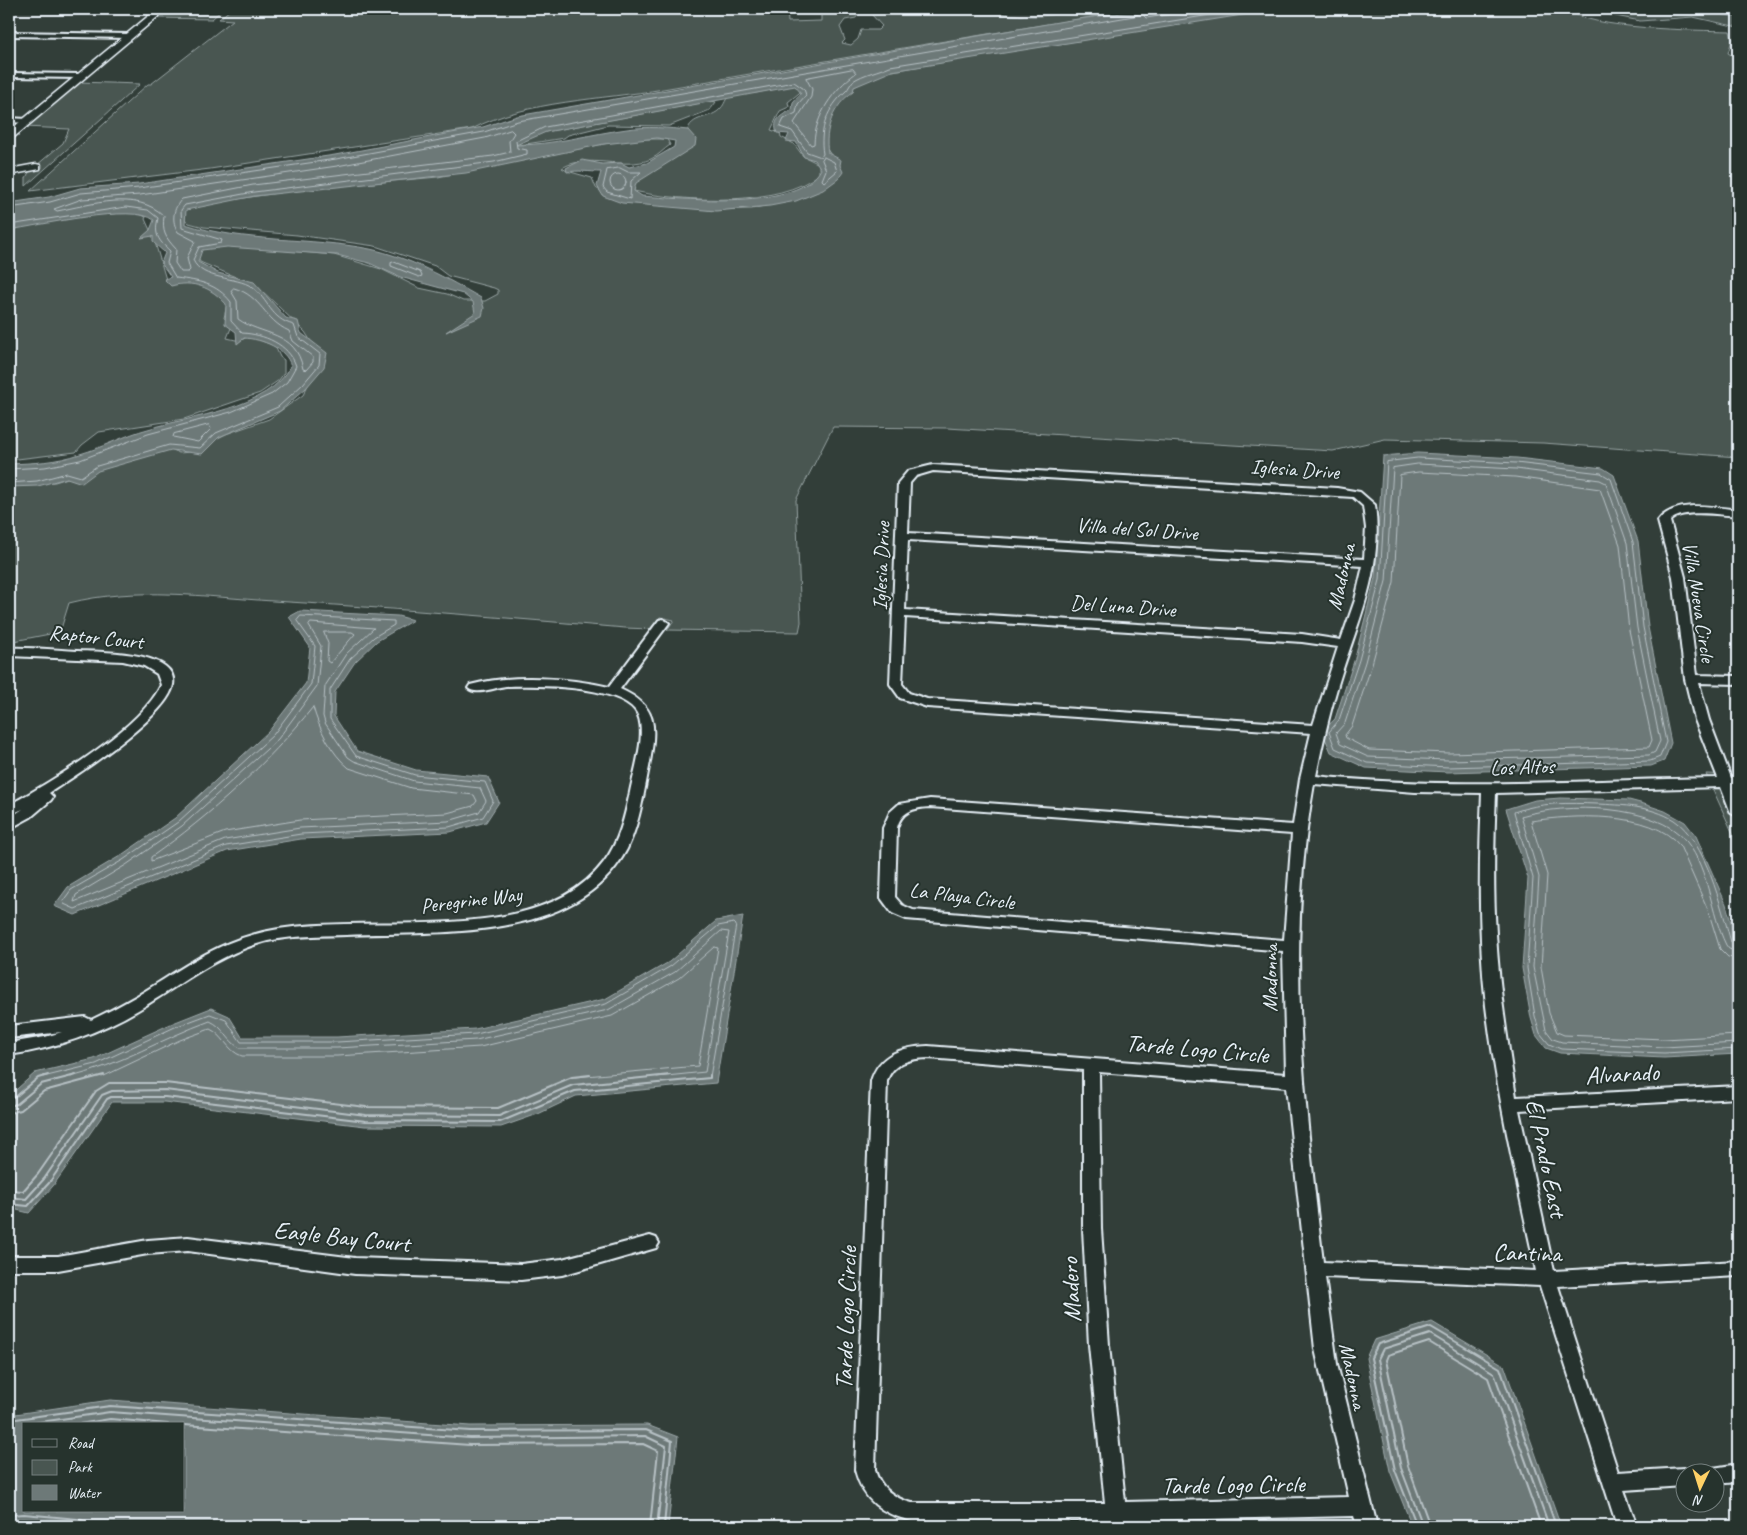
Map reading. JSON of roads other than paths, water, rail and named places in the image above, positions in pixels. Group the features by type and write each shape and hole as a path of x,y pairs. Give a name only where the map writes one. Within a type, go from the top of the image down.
{"street":[{"path":"9,136 162,9"},
{"path":"9,34 129,36"},
{"path":"9,75 80,76"},
{"path":"9,120 27,121"},
{"path":"9,172 36,167"},
{"name":"Iglesia Drive","path":"1318,729 916,700 901,693 896,684 905,481 913,473 929,468 1337,491 1361,497"},
{"name":"Madonna","path":"1361,497 1367,502 1370,514 1370,563 1364,588 1344,644 1318,729 1308,779 1300,830 1291,946 1290,1015 1301,1168 1327,1364 1367,1526"},
{"name":"Villa Nueva Circle","path":"1691,679 1679,577 1664,518 1678,511 1738,513"},
{"name":"Villa del Sol Drive","path":"902,536 1370,563"},
{"name":"Del Luna Drive","path":"899,613 1302,638 1344,644"},
{"path":"612,691 663,623"},
{"name":"Raptor Court","path":"9,652 126,658 150,663 163,672 167,678 166,691 157,705 58,784 39,804 9,824"},
{"path":"1738,680 1691,679 1702,720 1732,782 1738,813"},
{"name":"Peregrine Way","path":"9,1049 67,1037 88,1029 124,1010 208,957 255,939 296,932 490,924 513,920 546,910 586,888 607,868 623,842 648,735 648,726 644,712 634,702 612,691 582,686 507,682 475,688"},
{"name":"Los Altos","path":"1308,779 1390,788 1489,788 1732,782"},
{"name":"Raptor Court","path":"9,811 58,784"},
{"name":"El Prado East","path":"1489,788 1486,870 1490,961 1494,1005 1509,1104 1548,1279 1611,1482 1627,1526"},
{"name":"La Playa Circle","path":"1291,946 911,915 897,909 888,898 890,828 893,818 902,808 909,804 930,803 1300,830"},
{"name":"Peregrine Way","path":"9,1032 74,1026 124,1010"},
{"name":"Tarde Logo Circle","path":"1294,1081 921,1052 897,1057 881,1072 879,1090 864,1461 866,1477 873,1491 885,1502 903,1510 921,1512 1116,1512 1362,1506"},
{"name":"Madero","path":"1091,1065 1092,1229 1098,1345 1116,1512"},
{"name":"Alvarado","path":"1509,1104 1738,1092"},
{"name":"Eagle Bay Court","path":"9,1257 18,1263 58,1263 148,1247 188,1244 355,1266 521,1272 562,1267 650,1243"},
{"name":"Cantina","path":"1315,1270 1548,1279 1738,1268"},
{"path":"1724,1474 1738,1473"},
{"path":"1611,1482 1674,1478"}],"water":[{"path":"1150,9 1280,9 892,71 854,87 853,92 840,104 831,119 827,136 828,153 841,160 840,165 843,172 838,179 823,190 796,201 770,206 716,211 622,203 603,196 597,186 601,172 567,172 566,168 582,160 602,164 621,163 629,167 647,163 674,147 675,141 657,138 604,144 466,173 255,196 186,210 185,224 208,230 254,237 347,245 399,257 442,276 481,298 484,308 482,316 446,332 475,313 473,302 463,294 400,277 369,263 337,255 227,247 202,250 198,262 218,273 254,282 286,318 298,321 301,333 327,353 324,367 306,388 280,411 219,437 202,454 171,450 98,471 82,483 67,478 38,486 9,487 9,464 45,462 71,457 139,432 227,409 265,392 280,381 291,366 279,349 258,340 244,338 237,344 236,332 225,324 226,304 214,293 201,286 179,284 171,286 164,279 171,277 161,263 165,253 153,242 153,236 141,238 150,230 154,220 143,215 107,215 9,230 9,203 49,197 80,188 139,184 335,155 483,127 517,116 1064,21","holes":["795,86 801,93 793,102 792,110 784,114 777,121 777,133 789,134 786,141 796,142 804,157 815,160 821,169 809,182 790,191 766,197 711,200 684,199 642,196 634,191 636,183 695,146 696,139 688,130 635,128 558,141 516,145 546,132"]},
{"path":"1418,453 1517,458 1603,468 1614,475 1638,541 1648,627 1671,743 1664,761 1651,766 1448,772 1366,768 1331,752 1322,731 1335,719 1355,658 1375,578 1383,456"},
{"path":"300,611 398,616 413,620 377,641 355,662 335,692 334,716 357,751 416,770 488,777 499,802 486,822 450,832 301,839 227,851 75,915 54,906 68,887 120,856 175,818 269,731 306,683 310,647 289,617"},
{"path":"1560,798 1629,800 1644,804 1665,811 1685,822 1696,836 1726,904 1738,948 1738,1054 1664,1058 1560,1053 1546,1048 1536,1035 1522,968 1528,878 1506,809 1535,800"},
{"path":"743,916 716,1083 576,1096 538,1114 501,1127 365,1126 164,1102 112,1102 53,1186 29,1213 9,1208 9,1096 35,1073 94,1059 211,1008 229,1016 242,1037 337,1037 475,1029 605,999 669,962 716,921"},
{"path":"1432,1322 1504,1365 1561,1526 1412,1526 1390,1471 1366,1358 1374,1340"},
{"path":"110,1400 470,1426 647,1425 678,1437 668,1526 100,1526 23,1519 9,1520 9,1415"}]}
